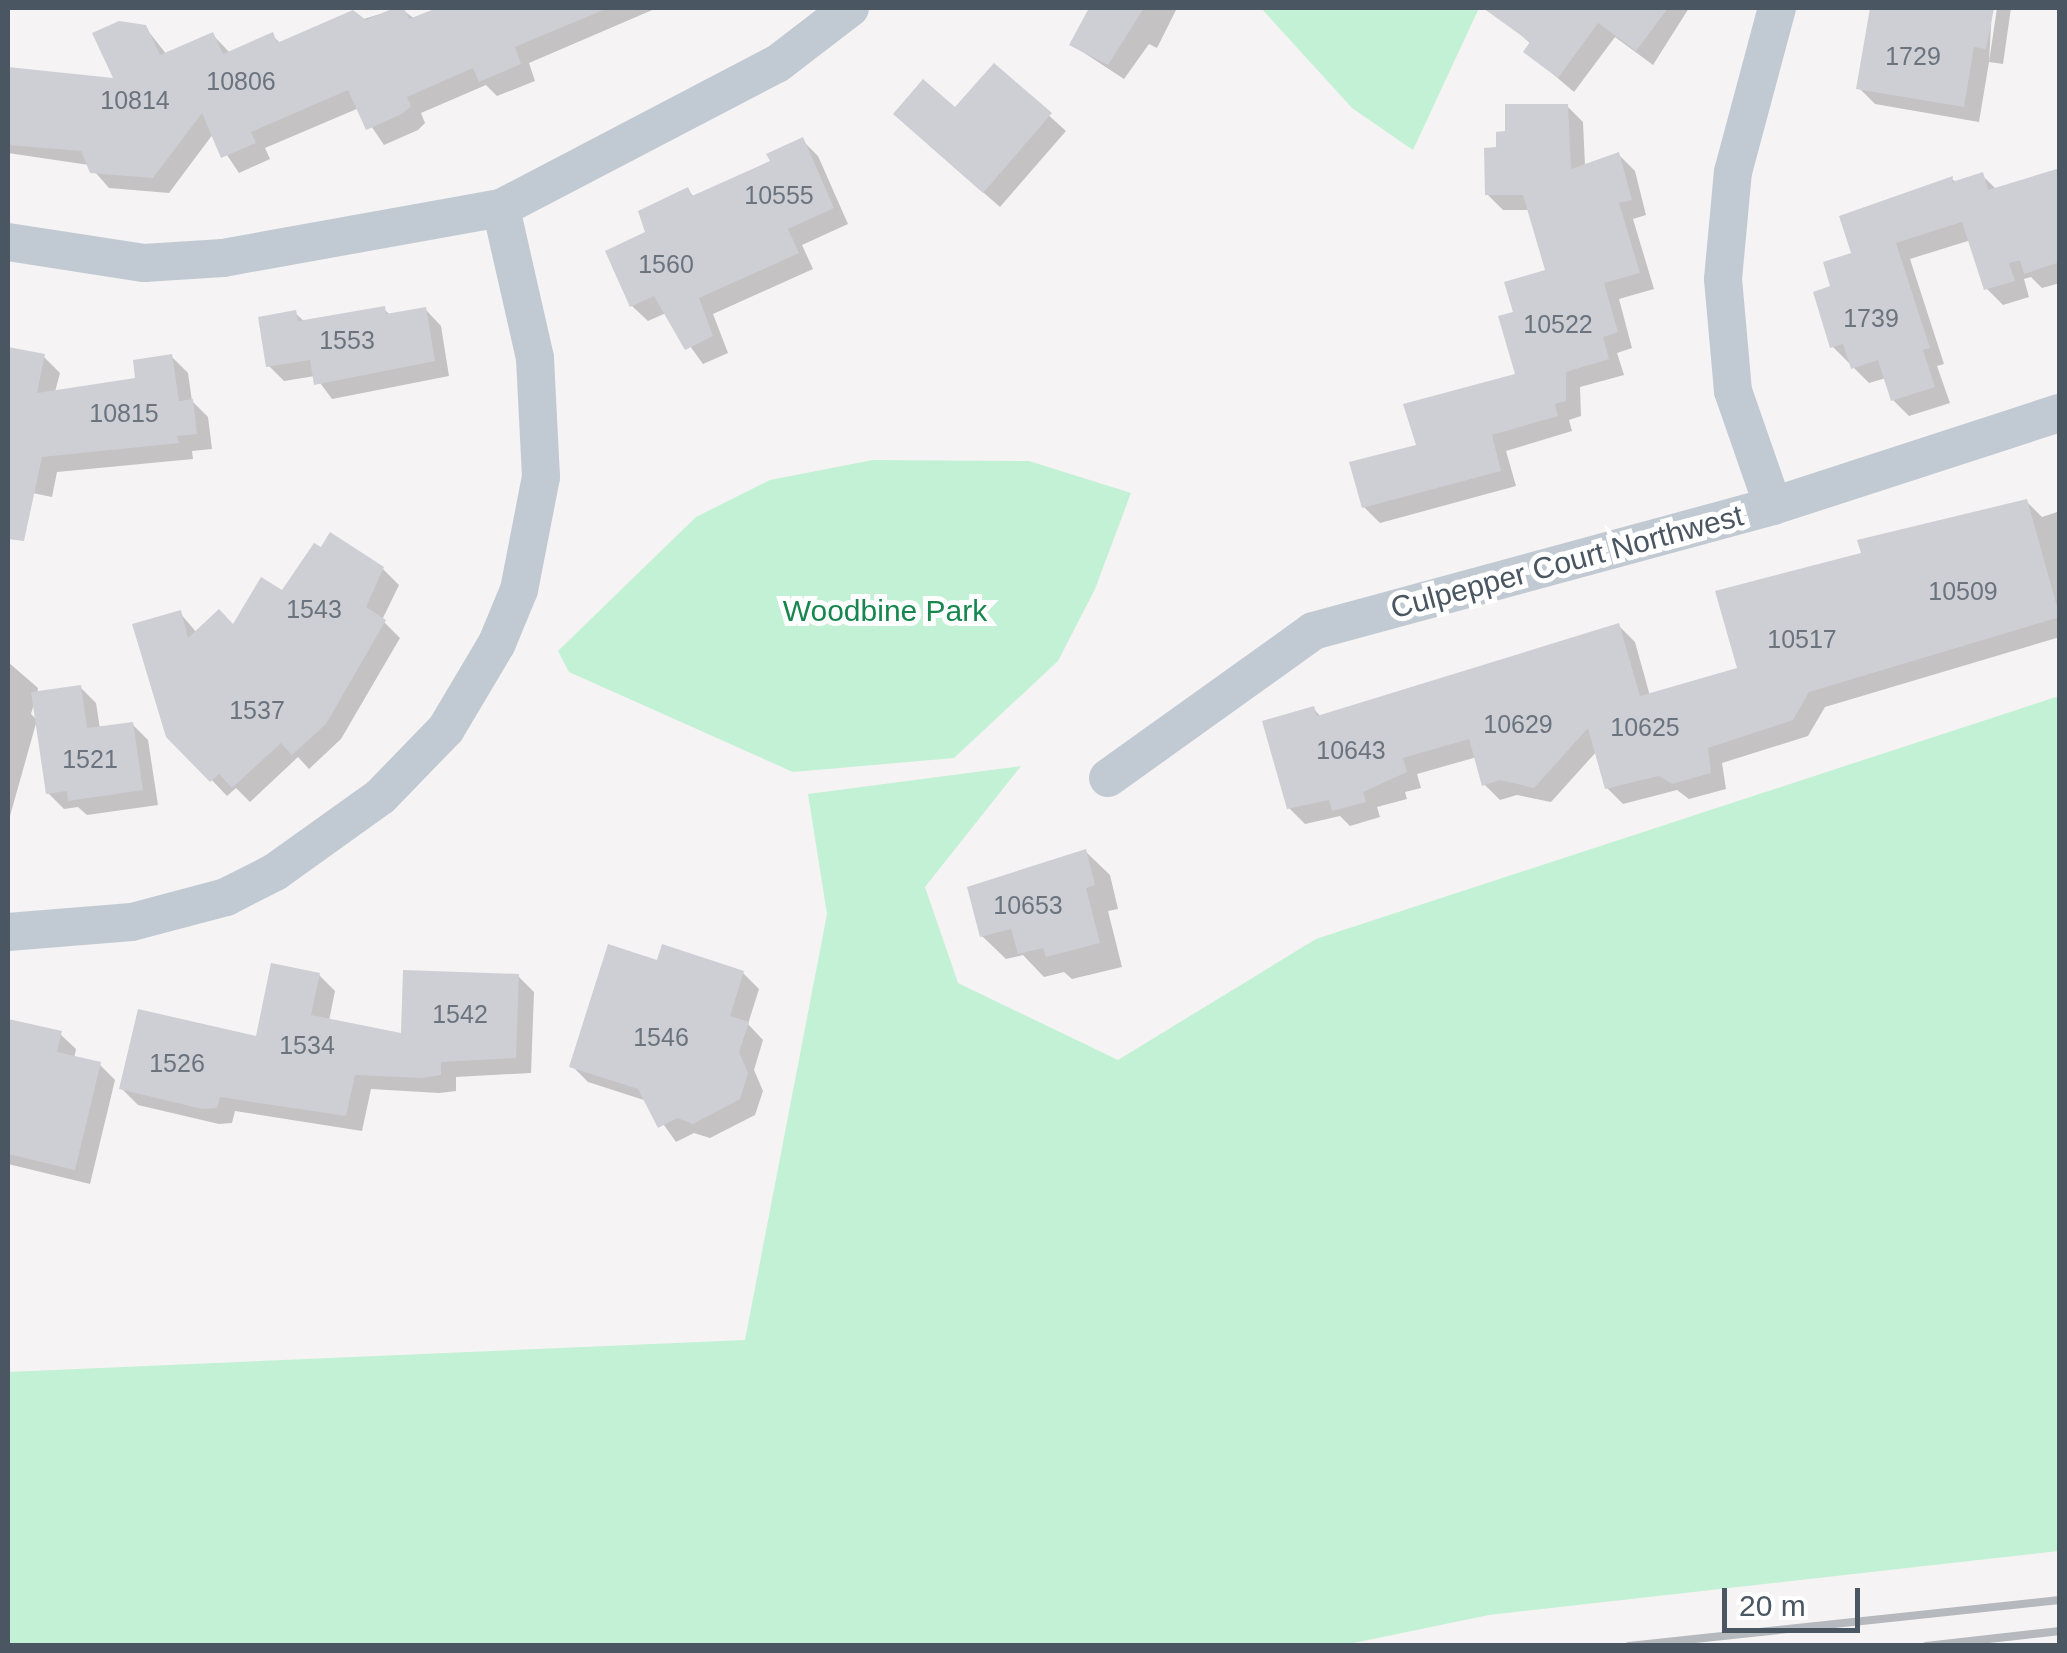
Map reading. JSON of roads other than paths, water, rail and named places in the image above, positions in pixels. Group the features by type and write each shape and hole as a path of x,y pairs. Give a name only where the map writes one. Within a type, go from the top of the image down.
{"street":[{"path":"8,242 144,263 223,258 501,208 777,64 850,8"},
{"path":"1773,506 1733,390 1723,279 1732,172 1776,8"},
{"path":"8,932 132,922 226,898 275,872 382,796 446,728 497,643 519,590 541,477 536,358 501,208"},
{"name":"Culpepper Court Northwest","path":"1108,778 1314,631 1773,506 2060,413"}],"railway":[{"path":"1629,1646 2060,1600"},
{"path":"1926,1646 2060,1631"}],"park label":[{"name":"Woodbine Park","path":"885,611"}]}
